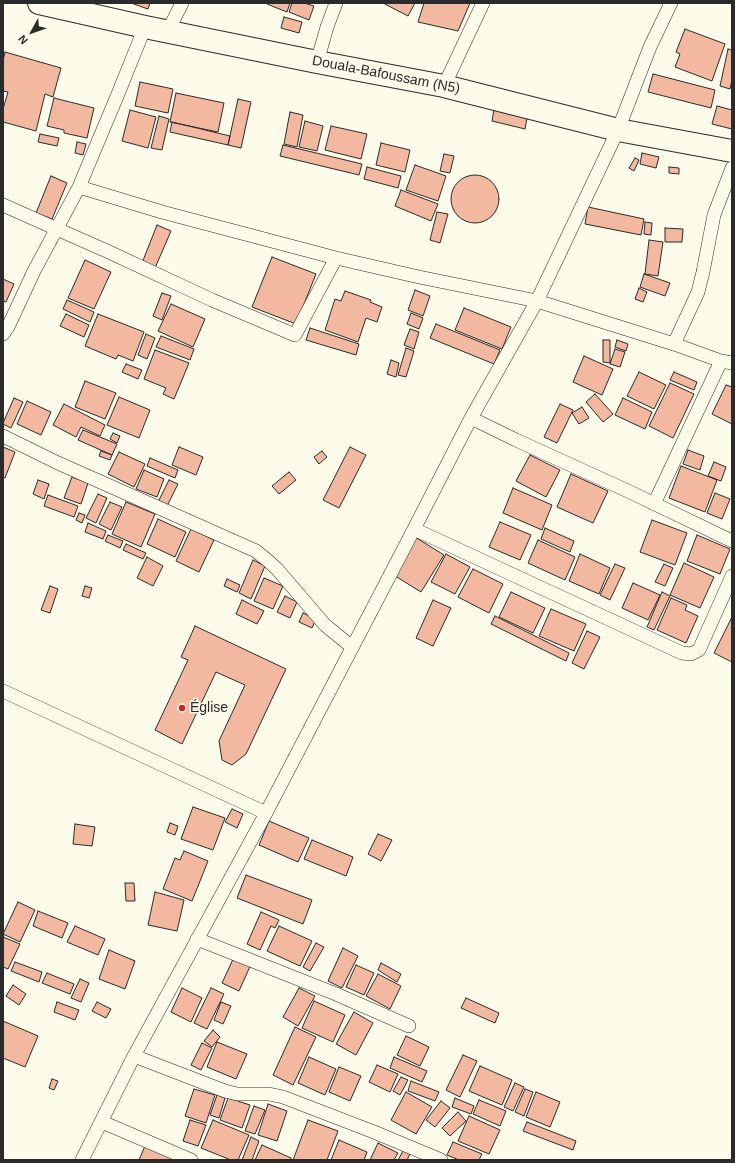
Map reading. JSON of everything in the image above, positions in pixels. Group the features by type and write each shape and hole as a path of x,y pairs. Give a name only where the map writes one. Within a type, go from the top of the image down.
{"highway":[{"name":"Douala-Bafoussam (N5)","path":"39,3 317,62 444,86 618,130 732,151"}],"street":[{"path":"168,31 182,3"},
{"path":"317,62 327,27 336,3"},
{"path":"444,86 483,3"},
{"path":"82,1160 134,1056 266,812 471,418 537,301 618,130 650,47 671,3"},
{"path":"3,334 8,327 34,271 79,186 145,26"},
{"path":"674,344 698,292 714,215 732,168"},
{"path":"79,186 162,212 336,258 419,277 537,301 727,362 654,504"},
{"path":"3,205 212,300 295,334 336,258"},
{"path":"471,418 732,541"},
{"path":"3,436 58,463 256,551 277,569 325,625 352,647"},
{"path":"414,529 682,653 691,654 699,650 732,576"},
{"path":"3,691 266,812"},
{"path":"197,939 336,994 409,1026"},
{"path":"134,1056 225,1091 237,1094 269,1094 284,1097 441,1160"},
{"path":"102,1122 191,1160"}],"building":[{"path":"131,3 150,3 148,9"},
{"path":"267,3 290,3 287,12"},
{"path":"292,3 304,3 314,6 309,20 289,12"},
{"path":"383,3 415,3 408,16"},
{"path":"424,3 470,3 458,31 418,22"},
{"path":"284,17 302,22 299,33 281,28"},
{"path":"685,29 725,44 712,81 675,67 680,54 676,52"},
{"path":"728,49 732,50 732,80 730,89 720,86"},
{"path":"5,52 61,68 53,97 45,94 36,131 3,122 3,109 8,92 3,91 3,61"},
{"path":"653,74 715,90 711,108 648,92"},
{"path":"140,82 173,89 168,113 135,106"},
{"path":"176,93 224,103 218,132 170,122"},
{"path":"54,98 94,108 87,138 64,133 64,130 47,126"},
{"path":"238,99 251,102 241,148 228,145"},
{"path":"717,106 732,110 732,129 712,124"},
{"path":"494,109 527,118 525,129 492,121"},
{"path":"130,110 156,117 148,148 122,141"},
{"path":"290,112 303,115 297,147 284,144"},
{"path":"159,116 169,119 162,150 151,148"},
{"path":"305,121 323,126 317,151 299,147"},
{"path":"172,122 230,136 228,145 170,132"},
{"path":"331,126 367,134 361,159 325,150"},
{"path":"40,134 59,138 57,146 38,142"},
{"path":"77,142 86,144 83,155 75,153"},
{"path":"381,143 410,150 405,172 376,165"},
{"path":"283,145 362,164 359,175 280,156"},
{"path":"642,153 659,157 656,168 640,164"},
{"path":"444,154 454,156 450,173 440,171"},
{"path":"635,158 639,160 634,171 629,168"},
{"path":"415,165 446,176 438,201 406,190"},
{"path":"367,167 401,176 398,188 364,179"},
{"path":"669,167 679,168 679,174 669,173"},
{"path":"475,175 484,177 492,182 497,190 499,199 497,208 492,216 484,221 475,223 466,221 458,216 453,208 451,199 453,190 458,182 466,177"},
{"path":"51,176 67,183 52,219 36,213"},
{"path":"401,190 438,204 431,221 395,206"},
{"path":"588,207 644,219 641,235 585,224"},
{"path":"437,212 448,214 440,243 430,240"},
{"path":"645,222 652,223 651,235 644,234"},
{"path":"157,225 171,231 155,268 142,263"},
{"path":"665,228 683,229 682,242 665,242"},
{"path":"649,240 663,242 658,276 645,274"},
{"path":"272,257 316,274 296,324 252,307"},
{"path":"85,260 111,272 94,309 68,298"},
{"path":"644,274 670,283 665,296 640,287"},
{"path":"3,279 14,284 6,302 3,301"},
{"path":"639,288 647,292 643,302 635,299"},
{"path":"415,290 430,296 423,316 408,310"},
{"path":"345,291 371,300 370,302 382,307 377,322 366,318 358,342 325,330 335,299 341,301"},
{"path":"162,293 171,296 162,320 153,316"},
{"path":"67,300 94,312 90,322 63,309"},
{"path":"171,304 205,319 193,347 158,331"},
{"path":"464,308 511,327 502,349 455,330"},
{"path":"411,313 423,318 419,329 407,324"},
{"path":"66,314 89,325 84,337 60,326"},
{"path":"98,314 144,332 133,361 118,355 116,359 85,346"},
{"path":"436,324 500,350 494,364 430,338"},
{"path":"310,328 359,344 356,355 306,340"},
{"path":"410,329 419,332 414,349 404,345"},
{"path":"146,334 155,338 147,359 138,355"},
{"path":"161,336 194,349 190,360 156,347"},
{"path":"603,340 610,340 610,363 603,362"},
{"path":"617,340 628,344 626,351 615,347"},
{"path":"406,348 414,351 406,377 398,375"},
{"path":"615,349 625,352 620,367 610,364"},
{"path":"155,350 189,363 174,399 163,394 166,388 144,379"},
{"path":"584,356 613,369 602,395 573,382"},
{"path":"391,360 399,363 396,377 387,374"},
{"path":"126,364 142,370 138,379 122,372"},
{"path":"639,372 666,385 654,409 627,396"},
{"path":"674,372 697,382 694,390 670,380"},
{"path":"85,381 116,393 105,419 75,407"},
{"path":"670,383 694,394 673,438 649,426"},
{"path":"726,385 732,387 732,424 712,414"},
{"path":"595,394 613,414 603,422 586,402"},
{"path":"119,397 150,410 139,438 107,425"},
{"path":"14,398 23,402 11,428 3,423"},
{"path":"623,398 652,412 645,429 615,415"},
{"path":"27,401 51,412 41,435 17,424"},
{"path":"64,404 105,425 100,436 81,427 76,437 53,425"},
{"path":"560,404 573,410 557,443 544,437"},
{"path":"582,407 589,418 579,424 572,413"},
{"path":"83,430 117,444 112,455 78,440"},
{"path":"113,433 120,436 117,443 110,439"},
{"path":"3,447 15,452 5,478 3,477"},
{"path":"179,447 203,457 196,475 172,465"},
{"path":"350,447 366,455 339,508 323,500"},
{"path":"688,450 704,456 700,470 683,464"},
{"path":"101,451 112,455 110,460 99,456"},
{"path":"322,451 327,457 319,464 314,457"},
{"path":"119,452 145,464 134,487 108,474"},
{"path":"530,455 560,470 546,497 516,481"},
{"path":"150,458 178,470 175,478 147,466"},
{"path":"714,462 726,467 721,481 708,476"},
{"path":"681,466 717,480 705,512 669,498"},
{"path":"144,470 164,479 157,497 136,489"},
{"path":"289,472 296,480 279,494 272,486"},
{"path":"571,474 608,491 593,523 557,507"},
{"path":"72,477 88,483 81,504 64,498"},
{"path":"38,480 49,484 44,499 33,494"},
{"path":"169,480 178,484 167,506 158,502"},
{"path":"513,488 552,505 542,530 503,513"},
{"path":"715,493 730,499 722,519 707,513"},
{"path":"98,494 107,498 96,523 86,518"},
{"path":"48,495 78,506 74,517 44,506"},
{"path":"110,502 122,507 111,530 99,524"},
{"path":"126,502 155,514 141,547 112,534"},
{"path":"79,513 85,515 82,523 76,520"},
{"path":"158,519 186,532 175,557 147,544"},
{"path":"652,520 687,533 675,565 640,552"},
{"path":"500,522 531,535 520,560 489,547"},
{"path":"88,523 106,531 103,539 85,532"},
{"path":"545,528 574,541 570,552 541,539"},
{"path":"191,529 214,540 199,572 176,561"},
{"path":"108,535 123,541 120,548 105,541"},
{"path":"697,535 730,549 720,574 687,561"},
{"path":"415,537 444,555 421,592 392,574"},
{"path":"538,540 575,557 565,580 528,563"},
{"path":"126,544 146,553 143,559 123,550"},
{"path":"446,554 470,567 455,594 431,582"},
{"path":"580,554 610,568 599,594 569,581"},
{"path":"147,557 163,566 153,586 137,578"},
{"path":"253,560 265,566 251,599 239,593"},
{"path":"684,563 714,577 700,608 670,595"},
{"path":"615,564 625,568 610,600 600,595"},
{"path":"664,564 673,568 665,586 655,582"},
{"path":"473,569 503,584 489,613 458,597"},
{"path":"264,578 283,586 273,609 254,601"},
{"path":"227,579 240,585 237,592 224,586"},
{"path":"633,583 660,595 648,620 622,608"},
{"path":"50,586 58,589 50,613 41,610"},
{"path":"85,586 92,588 89,598 82,596"},
{"path":"511,592 545,608 533,633 499,617"},
{"path":"662,592 670,596 654,630 647,627"},
{"path":"285,596 297,602 290,618 277,612"},
{"path":"671,598 687,605 685,610 698,616 686,643 657,630"},
{"path":"242,600 264,611 257,624 236,614"},
{"path":"433,600 451,608 433,646 416,638"},
{"path":"551,609 586,624 574,651 539,636"},
{"path":"303,613 316,619 312,628 299,622"},
{"path":"495,616 569,653 566,661 491,624"},
{"path":"732,619 732,662 714,653"},
{"name":"Église","path":"195,626 286,669 246,754 232,765 222,760 219,741 245,685 216,672 182,744 155,730 188,660 181,657"},
{"path":"587,631 600,637 584,669 572,663"},
{"path":"193,807 225,818 213,850 181,839"},
{"path":"232,809 243,814 237,828 225,822"},
{"path":"269,821 309,838 298,862 259,845"},
{"path":"170,823 178,826 175,835 167,832"},
{"path":"75,824 95,827 92,846 73,844"},
{"path":"378,834 392,840 381,861 368,854"},
{"path":"312,840 353,857 346,876 304,859"},
{"path":"184,851 208,861 192,901 163,889 175,858 180,860"},
{"path":"246,875 312,900 303,924 237,898"},
{"path":"125,883 134,883 135,901 126,901"},
{"path":"155,892 184,900 177,931 148,925"},
{"path":"18,902 35,910 20,942 3,934"},
{"path":"38,911 68,923 62,938 33,926"},
{"path":"261,912 279,920 275,928 271,926 260,950 247,944"},
{"path":"75,926 105,939 98,955 67,942"},
{"path":"279,926 312,941 300,966 267,951"},
{"path":"3,937 20,944 8,969 3,967"},
{"path":"316,943 324,947 310,971 303,967"},
{"path":"343,948 358,956 342,988 328,981"},
{"path":"109,950 135,961 125,989 99,979"},
{"path":"235,955 252,962 239,991 222,983"},
{"path":"15,962 42,972 39,982 11,971"},
{"path":"381,963 401,974 397,982 378,970"},
{"path":"356,965 374,973 364,995 346,987"},
{"path":"47,973 74,984 70,994 42,983"},
{"path":"378,974 401,986 390,1009 366,996"},
{"path":"80,979 89,983 81,1002 71,998"},
{"path":"13,985 26,994 19,1005 6,996"},
{"path":"182,988 202,998 191,1022 171,1012"},
{"path":"211,988 224,994 207,1029 194,1023"},
{"path":"299,988 315,996 298,1026 283,1017"},
{"path":"466,998 499,1013 495,1023 461,1008"},
{"path":"314,1001 345,1015 333,1042 302,1028"},
{"path":"57,1002 79,1010 75,1020 54,1012"},
{"path":"97,1002 111,1009 106,1018 92,1011"},
{"path":"221,1002 231,1006 223,1024 214,1020"},
{"path":"354,1012 373,1023 356,1055 336,1044"},
{"path":"3,1021 38,1036 25,1067 3,1058"},
{"path":"295,1027 316,1037 293,1085 273,1075"},
{"path":"213,1030 220,1037 212,1047 204,1041"},
{"path":"406,1036 429,1047 420,1066 397,1055"},
{"path":"217,1042 247,1054 236,1079 207,1067"},
{"path":"202,1043 212,1048 201,1070 191,1065"},
{"path":"463,1055 477,1061 460,1097 446,1090"},
{"path":"309,1057 336,1069 325,1095 298,1083"},
{"path":"394,1057 427,1071 422,1082 390,1068"},
{"path":"377,1065 398,1074 390,1092 369,1082"},
{"path":"480,1066 512,1080 502,1105 469,1091"},
{"path":"339,1067 361,1076 350,1101 329,1092"},
{"path":"401,1077 408,1080 400,1095 393,1091"},
{"path":"52,1079 58,1081 54,1090 49,1088"},
{"path":"411,1081 439,1092 435,1101 408,1091"},
{"path":"515,1083 524,1087 513,1111 504,1107"},
{"path":"194,1089 215,1095 206,1123 185,1116"},
{"path":"525,1089 533,1092 524,1116 515,1112"},
{"path":"406,1092 432,1107 416,1134 391,1120"},
{"path":"536,1092 560,1102 550,1127 526,1117"},
{"path":"217,1095 225,1098 219,1118 210,1115"},
{"path":"228,1098 250,1105 242,1128 220,1120"},
{"path":"455,1098 474,1106 471,1114 452,1107"},
{"path":"479,1100 506,1111 500,1126 473,1114"},
{"path":"441,1101 450,1108 435,1127 426,1120"},
{"path":"268,1104 287,1111 277,1141 258,1135"},
{"path":"254,1106 265,1110 255,1134 245,1131"},
{"path":"458,1112 466,1121 450,1136 442,1128"},
{"path":"469,1116 500,1130 489,1154 458,1141"},
{"path":"190,1120 206,1125 198,1146 183,1141"},
{"path":"213,1120 249,1135 238,1160 231,1160 201,1148"},
{"path":"308,1120 338,1131 327,1160 293,1160"},
{"path":"527,1122 576,1141 573,1150 523,1131"},
{"path":"251,1137 259,1141 252,1160 242,1160"},
{"path":"339,1140 367,1152 364,1160 331,1160"},
{"path":"453,1142 482,1154 479,1160 459,1160 447,1155"},
{"path":"378,1143 398,1153 394,1160 370,1160"},
{"path":"262,1145 291,1158 291,1160 255,1160"},
{"path":"145,1146 180,1160 139,1160"},
{"path":"403,1151 410,1154 407,1160 398,1160"}],"place":[{"name":"Église","path":"182,708"}]}
